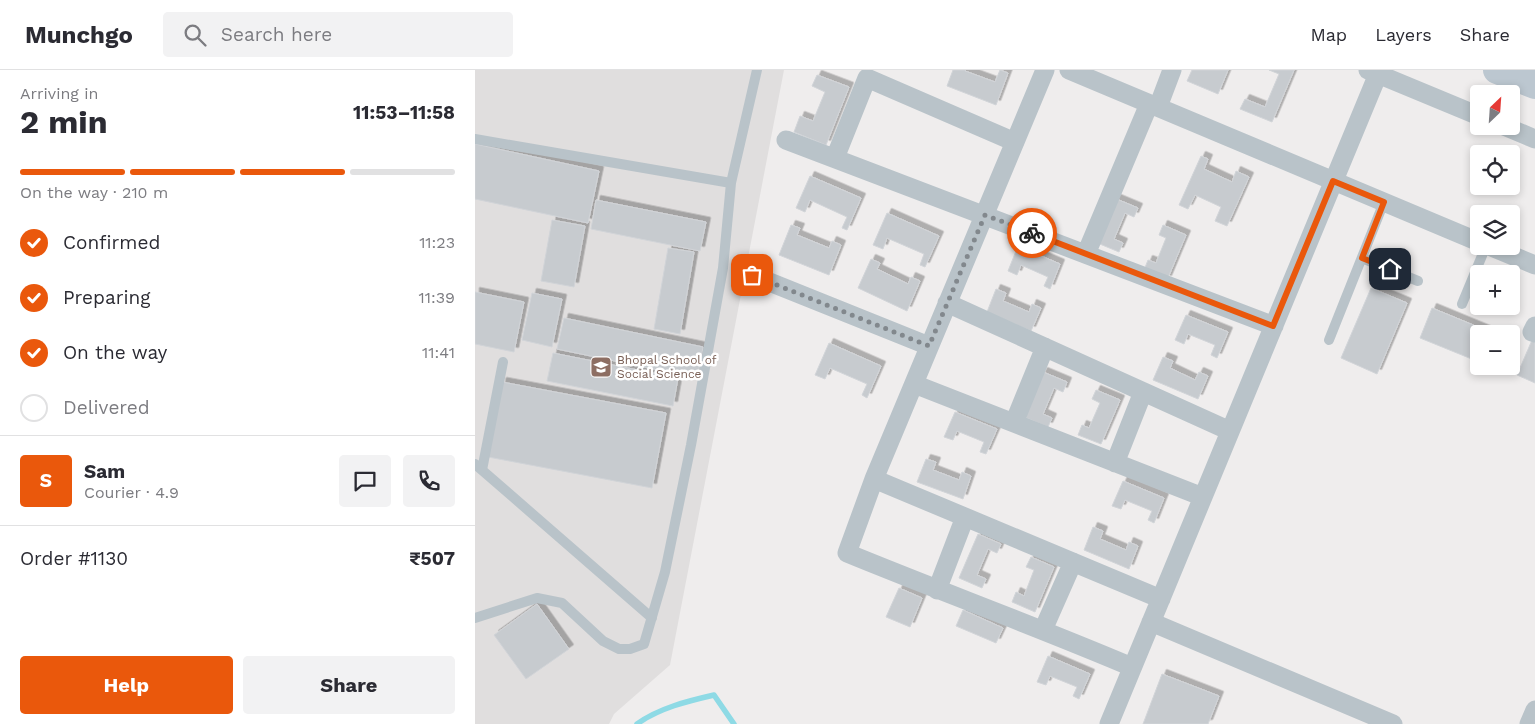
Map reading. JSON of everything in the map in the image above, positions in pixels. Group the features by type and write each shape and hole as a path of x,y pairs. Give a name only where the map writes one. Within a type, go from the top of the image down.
{"main road":[{"path":"1497,70 1535,86"}],"street":[{"path":"1045,70 874,479 847,553 1132,667"},
{"path":"1069,70 1470,238"},
{"path":"1086,254 1172,70"},
{"path":"1109,724 1333,181 1373,72 1470,112"},
{"path":"835,158 867,78 1015,142"},
{"path":"1520,133 1535,139"},
{"path":"786,140 1273,326"},
{"path":"1510,255 1535,265"},
{"path":"752,275 929,346"},
{"path":"947,303 1230,431"},
{"path":"1535,326 1532,332 1535,333"},
{"path":"1014,423 1045,347"},
{"path":"913,384 1203,497"},
{"path":"1115,463 1143,392"},
{"path":"874,479 1161,599"},
{"path":"937,590 965,517"},
{"path":"1043,630 1073,562"},
{"path":"1151,622 1393,724"},
{"path":"1529,724 1535,710"}],"lane":[{"path":"475,618 537,598 545,599 562,603 603,641 619,649 630,649 645,644 665,572 723,268 731,183 757,70"},
{"path":"475,139 731,183"},
{"path":"1329,340 1384,202"},
{"path":"1462,304 1484,255"},
{"path":"1362,258 1418,281"},
{"path":"503,362 479,467 652,618"}],"shaded area":[{"name":"Bhopal School of Social Science","path":"475,70 784,70 670,665 614,714 609,724 475,724"}],"building":[{"path":"953,70 966,70 995,82 1000,70 1008,73 996,105 947,86"},
{"path":"1192,70 1228,70 1218,94 1187,81"},
{"path":"1269,70 1294,70 1272,122 1240,109 1245,99 1265,107 1279,74"},
{"path":"817,75 849,87 826,145 794,132 800,116 813,121 825,92 812,86"},
{"path":"475,144 599,171 588,223 475,199"},
{"path":"1201,156 1208,159 1204,169 1232,182 1236,171 1249,177 1227,226 1215,221 1221,207 1195,195 1188,209 1179,205"},
{"path":"810,176 861,198 847,230 842,228 847,217 810,200 805,212 796,208"},
{"path":"1114,198 1138,208 1134,217 1125,213 1114,239 1123,243 1119,252 1095,242"},
{"path":"596,200 706,222 700,251 591,229"},
{"path":"887,213 939,236 925,267 920,265 924,254 887,238 883,249 873,245"},
{"path":"552,220 585,226 574,287 541,281"},
{"path":"791,225 800,228 797,235 829,248 832,241 841,245 829,275 779,255"},
{"path":"1163,225 1186,235 1167,280 1144,270 1148,260 1156,263 1166,238 1159,235"},
{"path":"1018,246 1060,264 1050,289 1044,286 1048,277 1021,265 1017,275 1008,271"},
{"path":"668,248 694,252 680,334 654,329"},
{"path":"871,259 880,263 877,269 908,284 911,277 920,281 907,311 858,288"},
{"path":"1371,288 1407,303 1377,374 1341,358"},
{"path":"996,289 1006,293 1003,301 1029,312 1032,304 1041,308 1031,331 987,312"},
{"path":"475,292 524,302 514,352 475,344"},
{"path":"532,293 562,299 552,347 522,340"},
{"path":"1432,308 1473,325 1470,325 1470,358 1420,338"},
{"path":"1186,315 1228,332 1217,358 1211,355 1215,345 1188,334 1184,344 1175,340"},
{"path":"564,318 703,347 697,378 557,349"},
{"path":"1532,340 1535,342 1535,383 1517,375 1520,375 1520,368"},
{"path":"829,343 881,366 867,398 862,395 867,384 830,368 825,379 815,375"},
{"path":"553,353 678,378 673,406 547,381"},
{"path":"1163,357 1173,361 1170,368 1195,380 1199,372 1208,376 1198,399 1153,380"},
{"path":"1043,372 1067,382 1063,392 1054,388 1043,414 1052,418 1048,427 1024,417"},
{"path":"502,382 666,413 652,488 488,457"},
{"path":"1096,390 1120,400 1101,444 1078,435 1082,425 1089,428 1100,403 1092,399"},
{"path":"955,412 997,429 986,454 980,452 984,442 957,431 953,440 944,437"},
{"path":"926,459 936,462 933,470 959,480 962,472 971,476 963,499 917,482"},
{"path":"1123,481 1164,498 1154,523 1148,520 1152,511 1125,500 1121,509 1112,506"},
{"path":"1093,527 1103,531 1100,539 1126,550 1129,542 1138,546 1129,569 1084,550"},
{"path":"978,534 1001,544 997,553 988,549 977,575 986,579 982,588 959,578"},
{"path":"1031,557 1054,567 1035,612 1012,602 1016,592 1024,596 1034,570 1026,567"},
{"path":"899,588 922,598 910,627 886,617"},
{"path":"537,604 569,649 526,679 494,635"},
{"path":"963,610 1003,628 996,643 956,626"},
{"path":"1048,656 1090,674 1079,699 1073,696 1077,687 1050,676 1046,685 1037,682"},
{"path":"1162,674 1219,696 1208,724 1143,724"}],"waterway":[{"path":"637,724 664,709 714,695 734,724"}],"way so far":[{"path":"752,275 929,346 985,215 1032,233"}],"place":[{"name":"Bhopal School of Social Science","path":"601,367"}],"route":[{"path":"1032,233 1273,326 1333,181 1384,202 1362,258 1390,269"}]}
